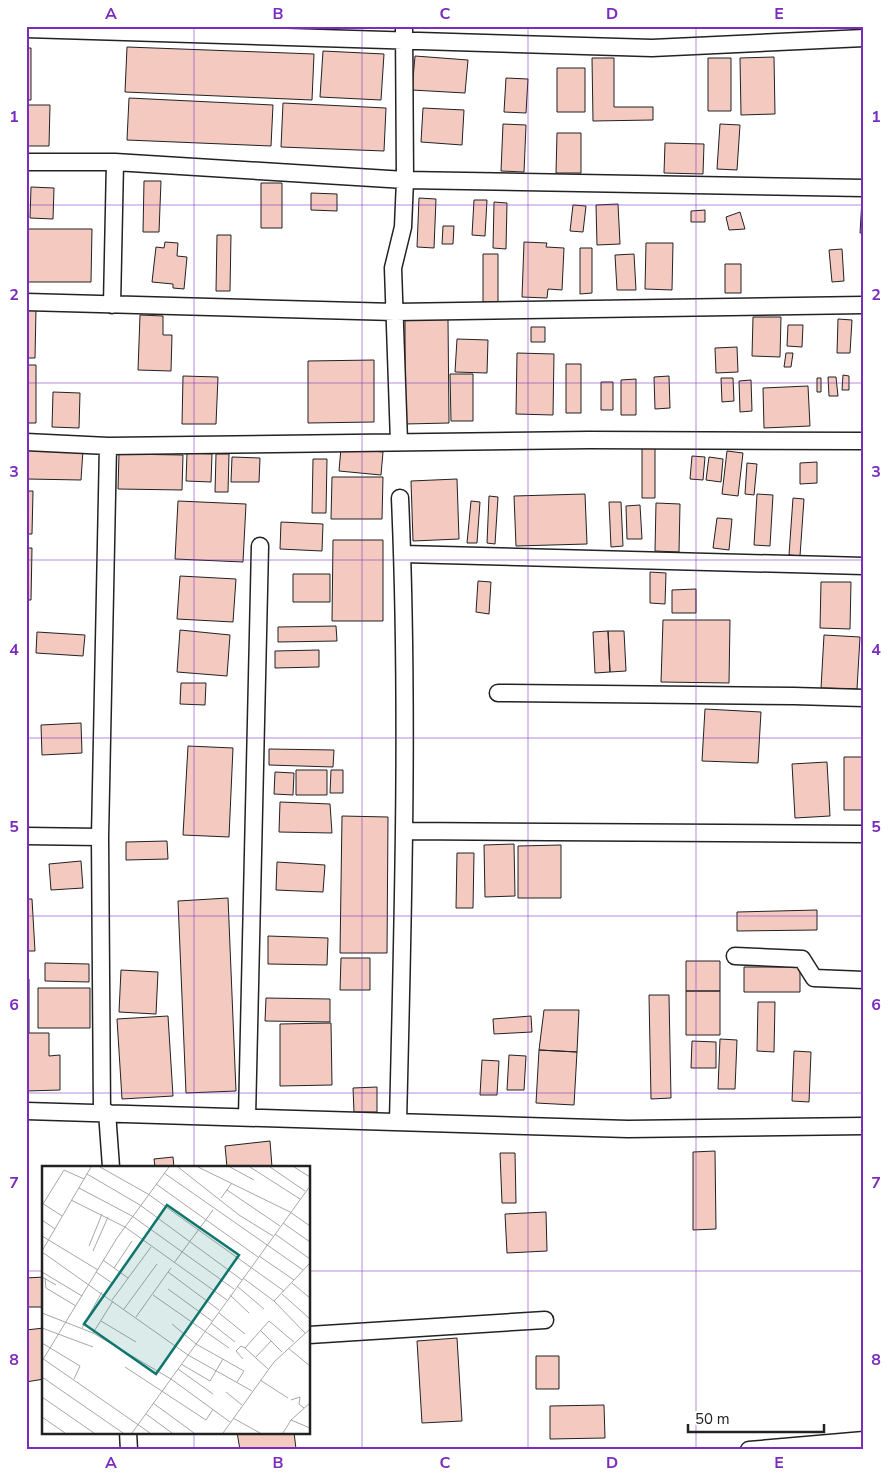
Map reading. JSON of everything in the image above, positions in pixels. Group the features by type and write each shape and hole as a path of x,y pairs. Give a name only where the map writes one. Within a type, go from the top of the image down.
{"street":[{"path":"26,29 404,33 652,48 864,38"},
{"path":"398,442 393,268 403,227 405,180 404,33"},
{"path":"26,162 115,162 405,180 864,188"},
{"path":"112,306 115,162"},
{"path":"26,302 112,306 282,308 395,312 864,305"},
{"path":"26,442 108,446 589,440 864,441"},
{"path":"108,446 100,837 104,1113 110,1166"},
{"path":"398,1122 405,830 403,554 400,498"},
{"path":"247,1117 260,546"},
{"path":"403,554 864,566"},
{"path":"498,693 864,698"},
{"path":"405,830 864,834"},
{"path":"26,836 100,837"},
{"path":"735,956 802,958 814,978 864,980"},
{"path":"26,1111 628,1129 864,1126"},
{"path":"310,1335 545,1320"},
{"path":"128,1434 129,1450"},
{"path":"748,1450 864,1440"}],"building":[{"path":"412,26 459,26 459,27 412,28"},
{"path":"127,47 314,54 312,100 125,92"},
{"path":"26,48 31,48 31,100 26,100"},
{"path":"323,51 384,54 381,100 320,97"},
{"path":"415,56 468,60 465,93 412,90"},
{"path":"774,57 775,114 741,115 740,58"},
{"path":"592,58 614,58 614,107 653,107 653,120 593,121"},
{"path":"708,58 731,58 731,111 708,111"},
{"path":"557,68 585,68 585,112 557,112"},
{"path":"506,78 528,79 526,113 504,112"},
{"path":"129,98 273,105 271,146 127,140"},
{"path":"283,103 386,108 384,151 281,147"},
{"path":"26,105 50,105 49,146 26,146"},
{"path":"423,108 464,110 462,145 421,142"},
{"path":"503,124 526,125 524,172 501,171"},
{"path":"720,124 740,125 737,170 717,169"},
{"path":"557,133 581,133 581,173 556,173"},
{"path":"665,143 704,144 703,174 664,173"},
{"path":"144,181 161,181 159,232 143,232"},
{"path":"261,183 282,183 282,228 261,228"},
{"path":"31,187 54,188 53,219 30,218"},
{"path":"311,193 337,194 337,211 311,210"},
{"path":"419,198 436,199 434,248 417,247"},
{"path":"862,199 864,199 864,233 860,233"},
{"path":"474,200 487,200 485,236 472,235"},
{"path":"494,202 507,203 506,249 493,248"},
{"path":"618,204 620,244 597,245 596,205"},
{"path":"573,205 586,206 583,232 570,231"},
{"path":"705,210 705,222 691,222 691,211"},
{"path":"740,212 745,229 729,230 726,217"},
{"path":"443,226 454,226 453,244 442,244"},
{"path":"26,229 92,229 91,282 26,282"},
{"path":"217,235 231,235 230,291 216,291"},
{"path":"165,242 178,243 177,256 187,257 184,289 173,288 173,284 152,282 156,247 164,248"},
{"path":"524,242 547,243 546,247 564,248 562,290 548,289 547,298 522,297"},
{"path":"646,243 673,243 672,290 645,289"},
{"path":"580,248 592,248 592,293 580,294"},
{"path":"842,249 844,281 832,282 829,250"},
{"path":"483,254 498,254 498,302 483,302"},
{"path":"634,254 636,290 617,290 615,255"},
{"path":"725,264 741,264 741,293 725,293"},
{"path":"26,309 36,309 35,358 26,358"},
{"path":"140,315 163,316 163,335 172,335 171,371 138,370"},
{"path":"753,317 781,317 780,357 752,356"},
{"path":"448,319 449,423 405,424 405,320"},
{"path":"838,319 852,320 850,353 837,353"},
{"path":"788,325 803,325 802,347 787,346"},
{"path":"531,327 545,327 545,342 531,342"},
{"path":"457,339 488,340 487,373 455,372"},
{"path":"737,347 738,372 716,373 715,348"},
{"path":"517,353 554,354 553,415 516,414"},
{"path":"786,353 793,353 791,367 784,367"},
{"path":"374,360 374,422 308,423 308,361"},
{"path":"566,364 581,364 581,413 566,413"},
{"path":"26,365 36,365 36,423 26,423"},
{"path":"450,374 473,374 473,421 451,421"},
{"path":"843,375 849,376 849,390 842,390"},
{"path":"183,376 218,377 216,424 182,424"},
{"path":"669,376 670,408 655,409 654,377"},
{"path":"828,377 836,377 838,396 829,396"},
{"path":"721,378 733,378 734,401 722,402"},
{"path":"817,378 821,378 821,392 817,392"},
{"path":"636,379 636,415 621,415 621,380"},
{"path":"751,380 752,411 740,412 739,381"},
{"path":"601,382 613,382 613,410 601,410"},
{"path":"808,386 810,426 764,428 763,388"},
{"path":"53,392 80,393 79,428 52,427"},
{"path":"642,445 655,445 655,498 642,498"},
{"path":"26,448 83,450 81,480 27,479 26,491"},
{"path":"341,448 383,452 381,475 339,471"},
{"path":"727,451 743,453 738,496 722,494"},
{"path":"187,453 212,454 211,482 186,481"},
{"path":"119,454 183,455 182,490 118,489"},
{"path":"216,454 229,454 228,492 215,492"},
{"path":"692,456 705,457 703,480 690,479"},
{"path":"232,457 260,458 259,482 231,482"},
{"path":"709,457 723,459 721,482 706,480"},
{"path":"313,459 327,459 326,513 312,513"},
{"path":"817,462 817,483 800,484 800,463"},
{"path":"747,463 757,464 754,495 745,494"},
{"path":"332,477 383,477 382,519 331,519"},
{"path":"457,479 459,539 413,541 411,481"},
{"path":"26,491 33,491 32,534 26,534"},
{"path":"585,494 587,544 516,546 514,496"},
{"path":"757,494 773,495 770,546 754,545"},
{"path":"489,496 498,497 495,544 487,543"},
{"path":"793,498 804,499 800,556 789,555"},
{"path":"178,501 246,504 243,562 175,559"},
{"path":"471,501 480,502 477,543 467,543"},
{"path":"609,502 621,502 623,546 611,547"},
{"path":"656,503 680,504 679,552 655,551"},
{"path":"640,505 642,539 627,539 626,506"},
{"path":"717,518 732,519 729,550 713,548"},
{"path":"281,522 323,524 322,551 280,549"},
{"path":"333,540 383,540 383,621 332,621"},
{"path":"26,548 32,548 31,600 26,600"},
{"path":"650,572 666,573 665,604 650,603"},
{"path":"293,574 330,574 330,602 293,602"},
{"path":"180,576 236,579 233,622 177,619"},
{"path":"478,581 491,582 489,614 476,612"},
{"path":"821,582 851,582 850,629 820,628"},
{"path":"696,589 696,613 672,613 672,590"},
{"path":"663,620 730,620 729,683 661,682"},
{"path":"336,626 337,641 278,642 278,627"},
{"path":"180,630 230,635 227,676 177,672"},
{"path":"608,631 624,631 626,671 610,672"},
{"path":"608,631 610,672 595,673 593,632"},
{"path":"37,632 85,635 83,656 36,653"},
{"path":"824,635 860,637 857,689 821,688"},
{"path":"319,650 319,667 275,668 275,651"},
{"path":"181,683 206,683 205,705 180,704"},
{"path":"705,709 761,712 758,763 702,761"},
{"path":"81,723 82,753 42,755 41,725"},
{"path":"188,746 233,748 229,837 183,835"},
{"path":"269,749 334,750 333,767 269,765"},
{"path":"844,757 864,757 864,810 844,810"},
{"path":"827,762 830,816 795,818 792,764"},
{"path":"296,770 327,770 327,795 296,795"},
{"path":"331,770 343,770 343,793 330,793"},
{"path":"275,772 294,773 293,795 274,794"},
{"path":"280,802 330,804 332,833 279,832"},
{"path":"342,816 388,817 387,953 340,953"},
{"path":"167,841 168,859 126,860 126,842"},
{"path":"514,844 515,896 485,897 484,845"},
{"path":"561,845 561,898 518,898 518,846"},
{"path":"457,853 474,853 473,908 456,908"},
{"path":"81,861 83,888 51,890 49,864"},
{"path":"277,862 325,865 323,892 276,890"},
{"path":"228,898 236,1091 186,1093 178,901"},
{"path":"26,899 32,899 35,951 26,951"},
{"path":"817,910 817,930 737,931 737,912"},
{"path":"268,936 328,938 327,965 268,964"},
{"path":"341,958 370,958 370,990 340,990"},
{"path":"686,961 720,961 720,991 686,991"},
{"path":"45,963 89,964 89,982 45,981"},
{"path":"744,967 800,967 800,992 744,992"},
{"path":"121,970 158,972 156,1014 119,1012"},
{"path":"26,979 29,979 29,1033 49,1033 49,1056 60,1055 60,1090 26,1091"},
{"path":"38,988 90,988 90,1028 38,1028"},
{"path":"686,991 720,991 720,1035 686,1035"},
{"path":"649,995 669,995 671,1098 651,1099"},
{"path":"266,998 330,999 330,1022 265,1021"},
{"path":"758,1002 775,1002 774,1052 757,1051"},
{"path":"544,1010 579,1010 577,1052 539,1050"},
{"path":"168,1016 173,1096 122,1099 117,1019"},
{"path":"531,1016 532,1032 494,1034 493,1019"},
{"path":"331,1023 332,1085 280,1086 280,1024"},
{"path":"720,1039 737,1040 735,1089 718,1089"},
{"path":"692,1041 716,1042 716,1068 691,1068"},
{"path":"539,1050 577,1052 574,1105 536,1103"},
{"path":"794,1051 811,1052 809,1102 792,1101"},
{"path":"509,1055 526,1056 524,1090 507,1090"},
{"path":"482,1060 499,1061 497,1095 480,1095"},
{"path":"377,1087 377,1112 354,1112 353,1088"},
{"path":"270,1141 272,1166 227,1166 225,1146"},
{"path":"715,1151 716,1229 693,1230 693,1152"},
{"path":"500,1153 515,1153 516,1203 502,1203"},
{"path":"173,1157 174,1166 155,1166 154,1159"},
{"path":"546,1212 547,1251 507,1253 505,1214"},
{"path":"42,1277 42,1307 26,1307 26,1278"},
{"path":"42,1328 42,1379 26,1382 26,1330"},
{"path":"457,1338 462,1421 422,1423 417,1341"},
{"path":"536,1356 559,1356 559,1389 536,1389"},
{"path":"604,1405 605,1438 550,1439 550,1406"},
{"path":"237,1434 294,1434 296,1449 240,1450"}]}
